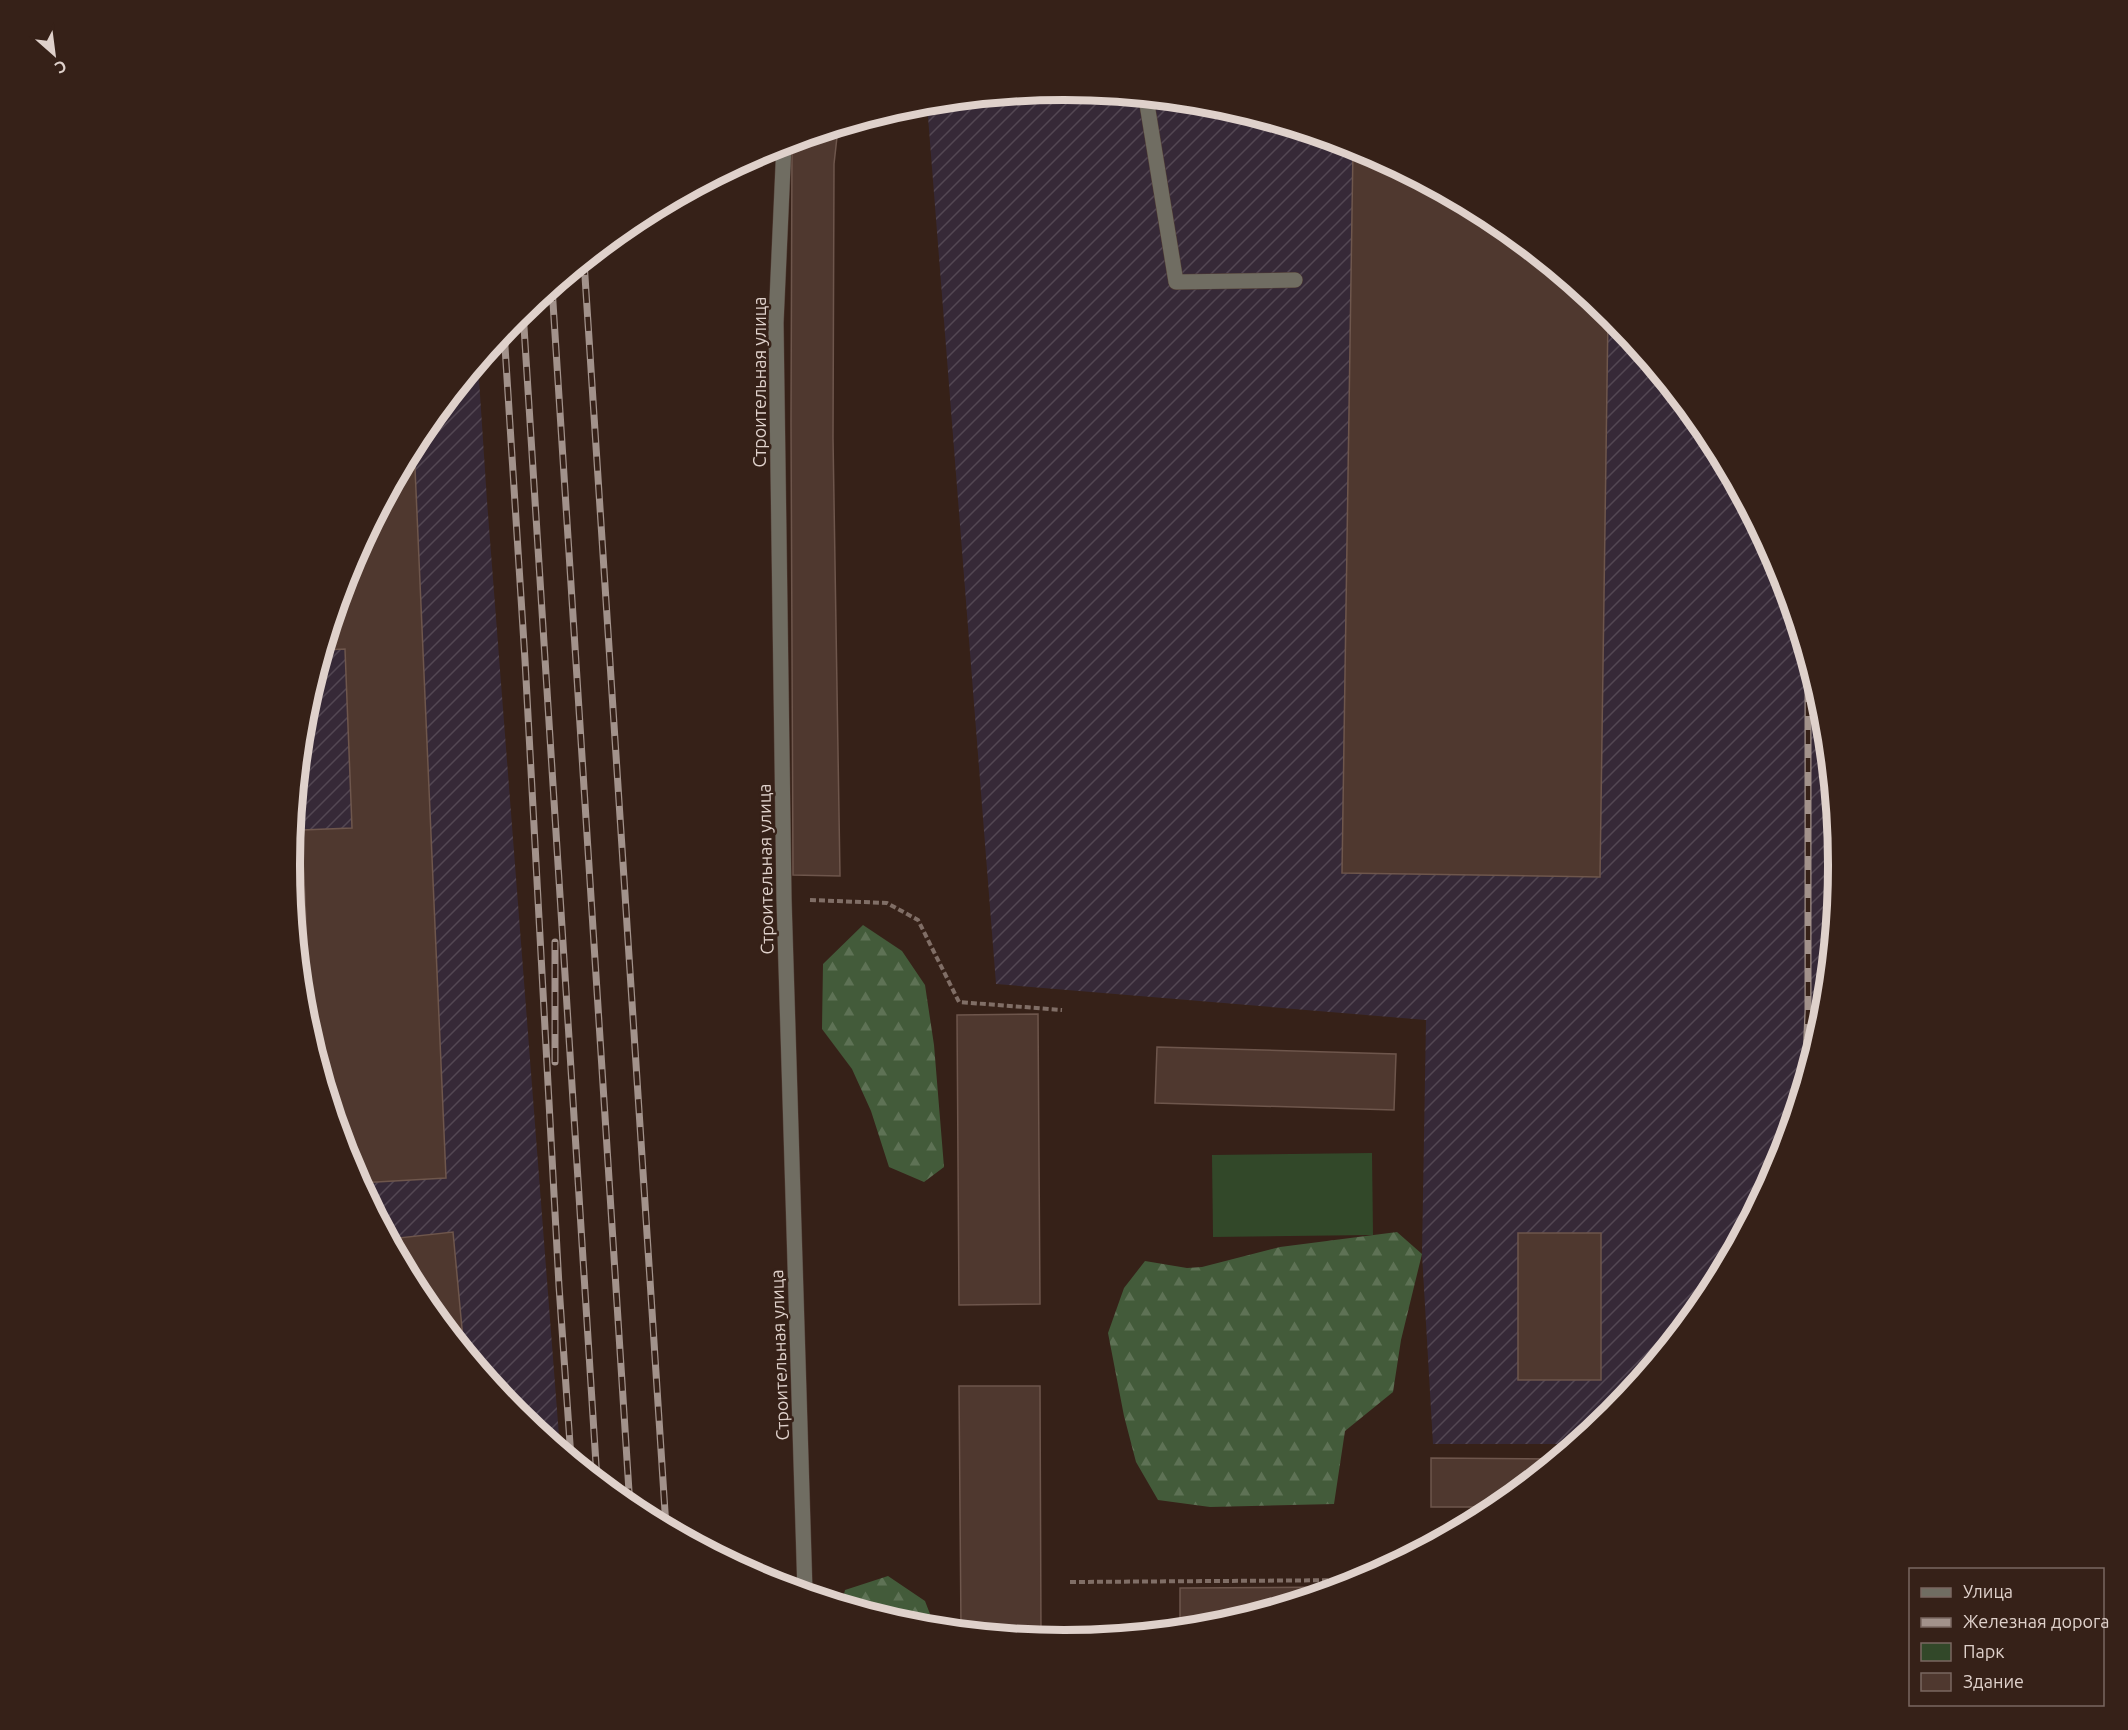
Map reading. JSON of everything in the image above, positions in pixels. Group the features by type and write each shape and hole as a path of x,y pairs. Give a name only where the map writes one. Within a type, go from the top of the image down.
{"street":[{"path":"1147,105 1176,282 1295,280"},
{"name":"Строительная улица","path":"784,154 776,323 784,899 805,1584"}],"path":[{"path":"784,899 887,903 918,920 958,1002 1062,1010"},
{"path":"1070,1582 1333,1580"}],"shaded area":[{"path":"1064,100 1164,107 1213,115 1310,141 1357,159 1402,179 1489,229 1529,258 1605,324 1671,400 1700,440 1750,527 1770,572 1788,619 1814,716 1827,815 1828,865 1827,915 1814,1014 1788,1111 1770,1158 1750,1203 1700,1290 1639,1369 1605,1406 1563,1444 1433,1444 1422,1254 1426,1020 996,984 928,113 1014,102"},
{"path":"479,374 559,1439 523,1406 457,1330 428,1290 378,1203 340,1111 326,1063 314,1014 301,915 301,815 306,765 314,716 340,619 378,527 402,483 428,440"}],"green space":[{"path":"863,925 902,951 925,985 934,1045 944,1167 924,1182 889,1167 871,1111 852,1069 822,1029 823,964"},
{"path":"1372,1153 1373,1235 1213,1237 1212,1155"},
{"path":"1397,1232 1422,1254 1401,1340 1393,1392 1345,1431 1334,1504 1210,1507 1158,1500 1136,1462 1124,1416 1108,1333 1124,1288 1145,1261 1187,1268 1202,1267 1280,1247"},
{"path":"888,1576 925,1601 931,1618 844,1596 845,1590"}],"building":[{"path":"837,135 834,164 833,438 840,876 793,875 792,151"},
{"path":"1353,157 1402,179 1489,229 1568,290 1608,327 1600,877 1342,873"},
{"path":"415,462 446,1178 369,1182 340,1111 314,1014 308,980 302,830 352,828 345,649 331,650 340,619 378,527"},
{"path":"1038,1014 1040,1304 959,1305 957,1015"},
{"path":"1157,1047 1396,1054 1394,1110 1155,1103"},
{"path":"453,1232 463,1337 428,1290 397,1238"},
{"path":"1518,1233 1601,1233 1601,1380 1518,1380"},
{"path":"959,1386 1040,1386 1041,1629 961,1623"},
{"path":"1431,1458 1545,1459 1479,1507 1431,1507"},
{"path":"1315,1587 1262,1603 1180,1620 1180,1588"}],"railway":[{"path":"585,270 665,1517"},
{"path":"553,297 629,1494"},
{"path":"524,323 596,1470"},
{"path":"505,344 570,1448"},
{"path":"1807,1044 1808,692"},
{"path":"555,942 555,1062"}]}
